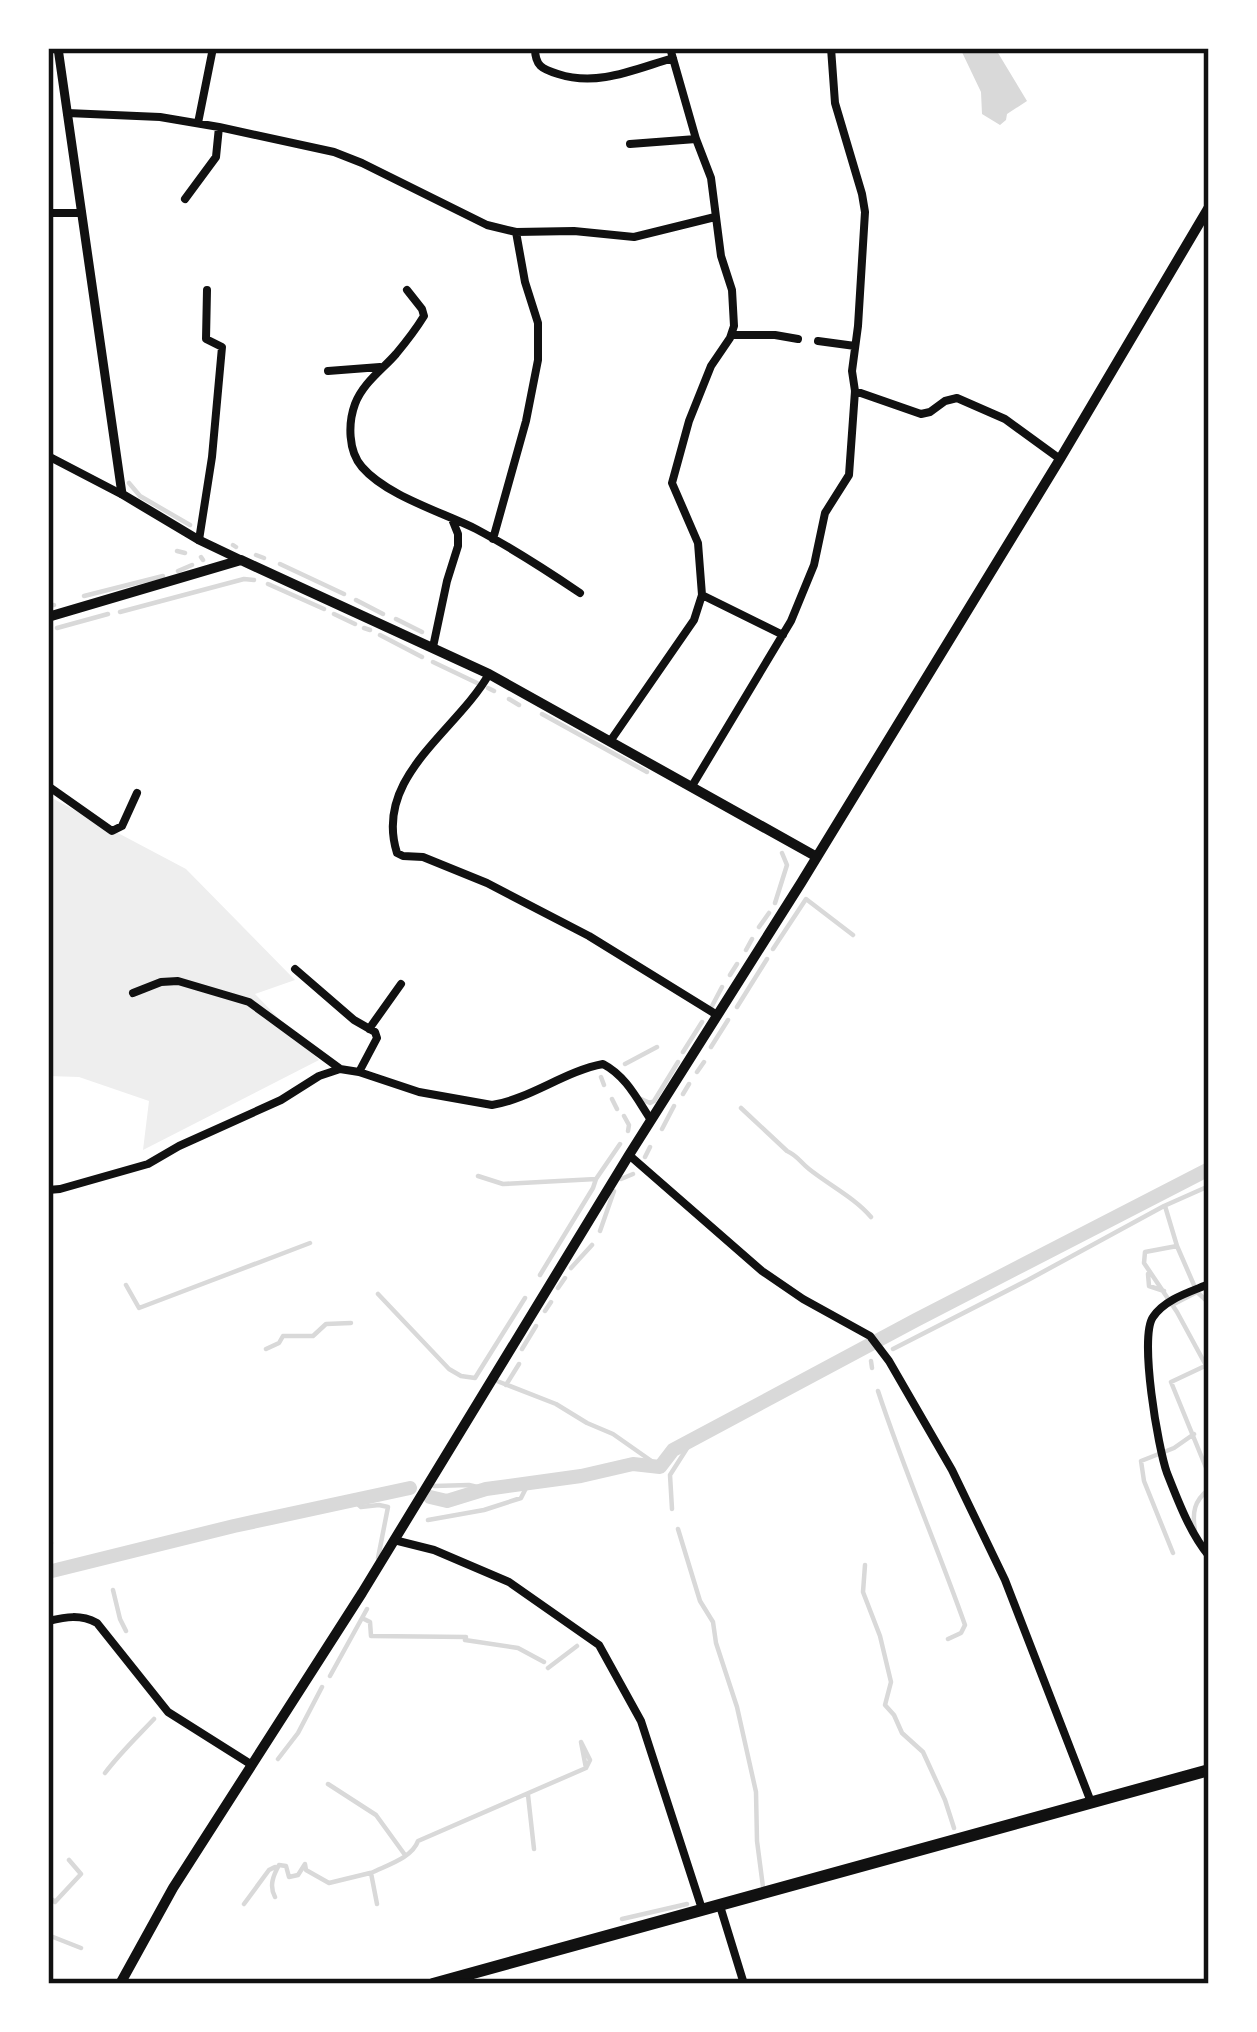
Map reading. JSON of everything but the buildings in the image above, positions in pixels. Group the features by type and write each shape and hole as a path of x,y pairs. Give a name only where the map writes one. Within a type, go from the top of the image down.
{"main road":[{"path":"120,1984 173,1888 817,857 1209,207"},
{"path":"48,617 241,560 489,674 817,857"},
{"path":"433,1984 1209,1770"}],"street":[{"path":"58,48 122,494"},
{"path":"198,123 214,48"},
{"path":"536,48 535,59 543,69 574,80 614,77 672,53 711,178 721,256 732,290 731,336 711,366 680,446 672,483 698,543 702,596 694,620 611,740"},
{"path":"692,786 801,601 825,513 849,475 865,212 835,104 831,48"},
{"path":"67,113 160,117 334,152 487,225 516,232 634,236 715,217"},
{"path":"184,199 216,158 219,127"},
{"path":"630,144 696,139"},
{"path":"48,213 82,213"},
{"path":"493,538 538,360 538,323 516,232"},
{"path":"199,541 222,347 206,339 207,290"},
{"path":"407,290 424,316 370,380 353,409 351,449 374,478 493,538 580,593"},
{"path":"731,336 798,339"},
{"path":"818,341 855,346"},
{"path":"328,371 382,367"},
{"path":"854,391 921,414 957,398 1005,419 1060,459"},
{"path":"48,456 241,560"},
{"path":"433,647 458,546 452,518"},
{"path":"702,596 783,635"},
{"path":"489,674 401,784 392,813 397,853 423,857 487,883 589,936 717,1015"},
{"path":"48,786 112,831 122,826 137,793"},
{"path":"295,969 376,1038 359,1072"},
{"path":"133,993 178,981 249,1002 340,1069 418,1092 492,1105 603,1064 617,1072 651,1120"},
{"path":"369,1029 401,984"},
{"path":"48,1190 148,1164 340,1069"},
{"path":"628,1155 762,1270 870,1336 879,1347 952,1470 1006,1580 1091,1802"},
{"path":"1209,1284 1163,1306 1150,1319 1148,1345 1150,1388 1165,1468 1209,1556"},
{"path":"394,1540 434,1550 509,1582 599,1645 640,1721 702,1909"},
{"path":"48,1621 71,1616 97,1623 169,1712 252,1765"},
{"path":"720,1906 744,1984"}],"shaded area":[{"path":"960,48 995,48 1027,101 1000,125 982,114 981,92"},
{"path":"48,796 186,869 295,980 255,994 319,1060 143,1150 149,1101 79,1077 48,1076"}],"waterway":[{"path":"129,483 140,496 190,525"},
{"path":"177,551 185,553"},
{"path":"256,555 264,558"},
{"path":"280,564 344,594"},
{"path":"178,571 192,565"},
{"path":"84,596 163,576"},
{"path":"120,612 254,580"},
{"path":"268,584 324,609"},
{"path":"356,600 383,614"},
{"path":"48,606 54,605"},
{"path":"57,628 108,614"},
{"path":"334,614 355,624"},
{"path":"396,619 422,632"},
{"path":"364,628 370,630"},
{"path":"380,635 422,657"},
{"path":"433,662 477,683"},
{"path":"488,688 494,691"},
{"path":"509,699 519,705"},
{"path":"542,714 647,772"},
{"path":"775,903 787,865 782,853"},
{"path":"773,949 806,899 853,935"},
{"path":"759,927 769,913"},
{"path":"746,950 752,939"},
{"path":"737,1007 767,959"},
{"path":"730,975 737,964"},
{"path":"712,1006 722,987"},
{"path":"711,1047 728,1020"},
{"path":"683,1052 702,1022"},
{"path":"625,1064 657,1047"},
{"path":"641,1099 654,1101 678,1062"},
{"path":"697,1072 704,1062"},
{"path":"601,1077 604,1085"},
{"path":"683,1094 689,1084"},
{"path":"612,1099 617,1109"},
{"path":"662,1129 674,1106"},
{"path":"741,1108 871,1217"},
{"path":"624,1116 628,1131"},
{"path":"478,1176 503,1184 596,1179 620,1144"},
{"path":"645,1157 650,1147"},
{"path":"430,1497 447,1501 486,1489 633,1464 660,1467 673,1450 1209,1169"},
{"path":"621,1179 633,1174"},
{"path":"540,1275 596,1179"},
{"path":"893,1349 1209,1186"},
{"path":"600,1231 614,1191"},
{"path":"1165,1206 1197,1292 1172,1305"},
{"path":"126,1285 139,1308 310,1243"},
{"path":"571,1268 592,1245"},
{"path":"1177,1246 1145,1252 1144,1263 1209,1371"},
{"path":"1148,1274 1149,1286 1164,1291"},
{"path":"558,1288 565,1278"},
{"path":"1197,1292 1209,1303"},
{"path":"378,1294 449,1369 475,1378 525,1298"},
{"path":"545,1311 551,1302"},
{"path":"266,1349 283,1336 313,1336 326,1324 351,1323"},
{"path":"522,1349 536,1326"},
{"path":"871,1361 872,1368"},
{"path":"506,1385 519,1364"},
{"path":"1205,1366 1171,1382 1209,1475"},
{"path":"497,1381 613,1434 660,1467"},
{"path":"878,1391 965,1625 961,1633 948,1639"},
{"path":"1173,1553 1144,1481 1141,1461 1194,1434"},
{"path":"672,1509 670,1475 691,1442"},
{"path":"428,1520 521,1498 528,1484"},
{"path":"434,1486 486,1489"},
{"path":"48,1572 410,1488"},
{"path":"1195,1531 1195,1507 1209,1489"},
{"path":"353,1500 361,1507 388,1507 378,1558"},
{"path":"678,1529 700,1601 713,1622 737,1707 756,1792 763,1887"},
{"path":"48,1546 51,1543"},
{"path":"865,1565 863,1592 891,1682 885,1705 902,1733 923,1752 954,1828"},
{"path":"113,1590 126,1631"},
{"path":"330,1676 367,1609"},
{"path":"362,1618 370,1622 371,1636 466,1637 518,1648 544,1662"},
{"path":"548,1668 577,1646"},
{"path":"278,1759 322,1687"},
{"path":"105,1773 154,1719"},
{"path":"377,1904 371,1873 405,1856 418,1841 586,1768 590,1760 581,1742 586,1768"},
{"path":"328,1784 376,1815 405,1855"},
{"path":"528,1795 534,1849"},
{"path":"48,1896 55,1902 81,1874 69,1860"},
{"path":"275,1897 272,1881 279,1865 286,1866 289,1877 298,1875 305,1864 306,1870 329,1883 370,1873"},
{"path":"244,1904 275,1867"},
{"path":"622,1919 687,1904"},
{"path":"48,1935 81,1948"}]}
